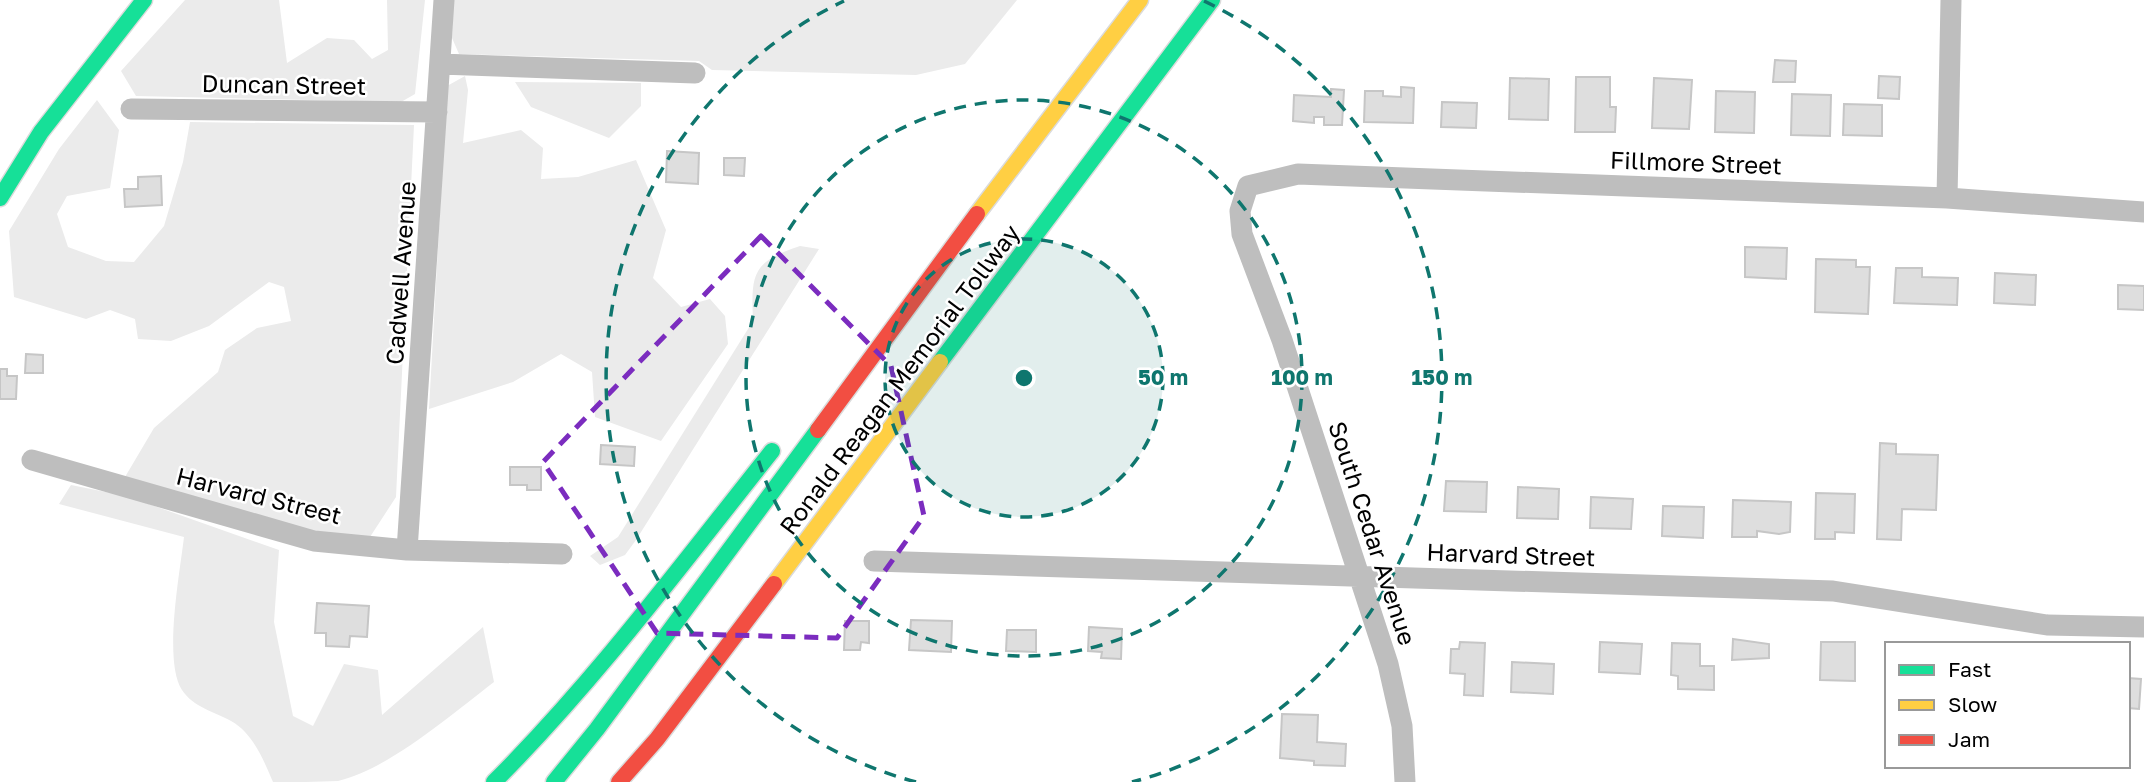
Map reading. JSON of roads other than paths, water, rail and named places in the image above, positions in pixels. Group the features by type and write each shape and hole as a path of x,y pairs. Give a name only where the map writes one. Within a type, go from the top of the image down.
{"highway":[{"path":"0,198 41,132 145,0"},
{"name":"Ronald Reagan Memorial Tollway","path":"554,782 606,718 1020,156 1140,0"},
{"name":"Ronald Reagan Memorial Tollway","path":"619,782 657,739 1212,0"},
{"path":"859,347 1020,156"},
{"path":"494,782 551,726 598,671 781,440"},
{"path":"626,782 657,739"}],"street":[{"name":"Cadwell Avenue","path":"407,550 444,0"},
{"path":"1947,198 1951,0"},
{"path":"440,64 695,72"},
{"name":"Duncan Street","path":"131,109 437,112"},
{"name":"Fillmore Street","path":"1248,187 1298,174 1947,198 2144,212"},
{"name":"South Cedar Avenue","path":"1248,187 1240,211 1242,234 1282,340 1361,575 1399,704 1406,758 1405,782"},
{"name":"Harvard Street","path":"33,460 314,541 407,550 562,554"},
{"name":"Harvard Street","path":"874,561 1833,591 2034,623 2144,627"}]}
